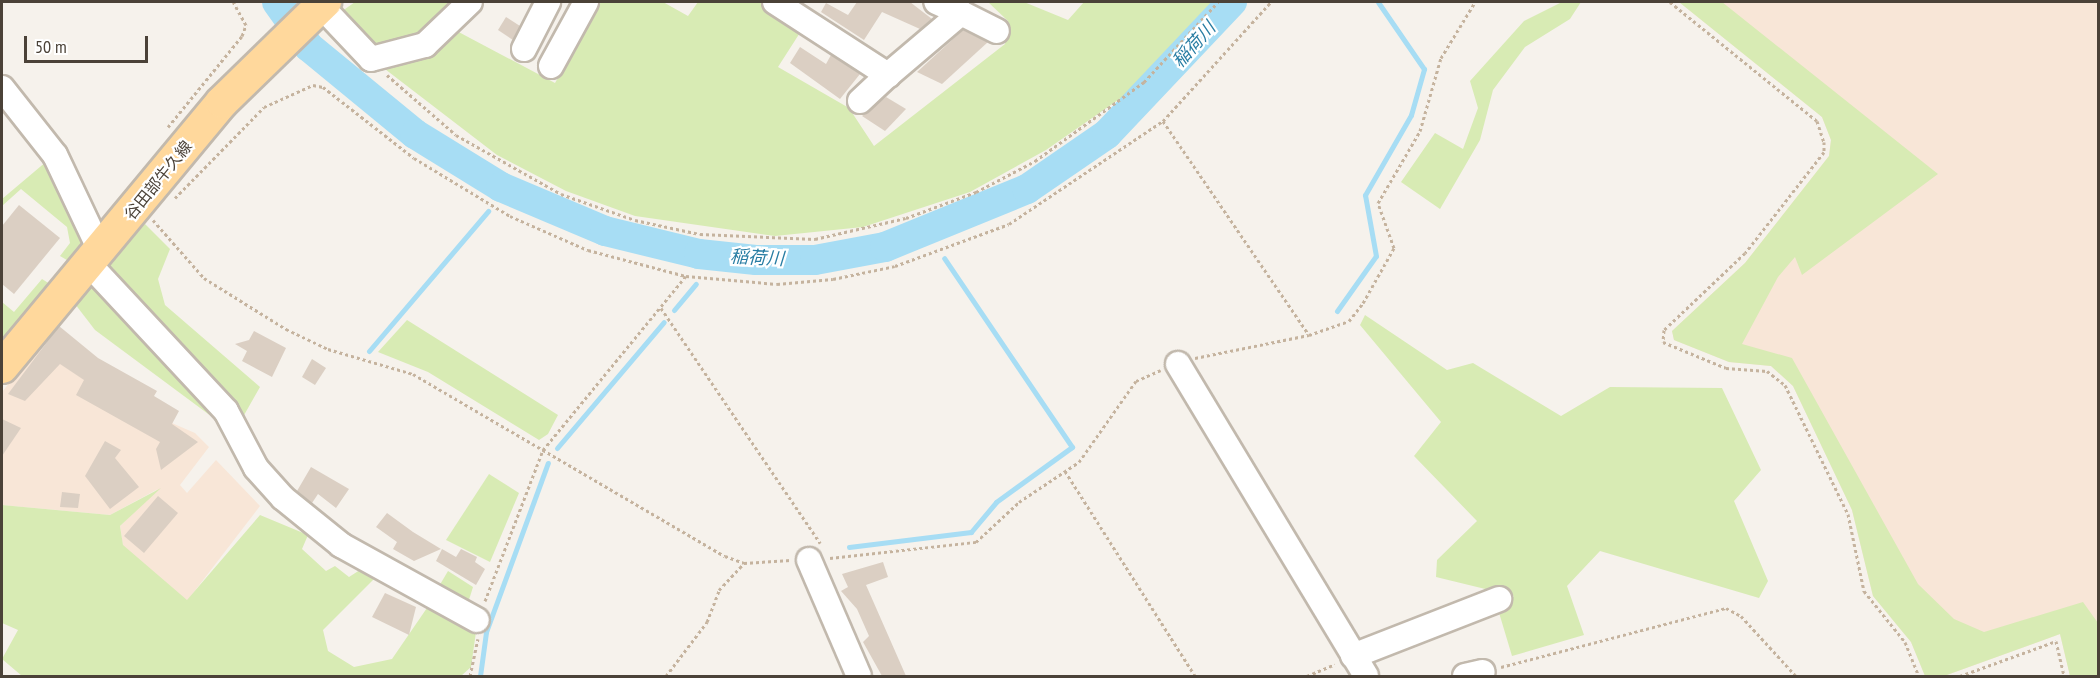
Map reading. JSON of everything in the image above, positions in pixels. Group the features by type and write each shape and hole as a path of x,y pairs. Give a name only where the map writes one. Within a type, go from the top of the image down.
{"main road":[{"name":"谷田部牛久線","path":"2,367 94,256 148,210 277,45 319,6"}],"street":[{"path":"319,6 371,58 425,45 470,2"},
{"path":"524,49 548,2"},
{"path":"551,66 586,2"},
{"path":"774,2 888,75"},
{"path":"936,2 997,31"},
{"path":"860,100 961,13"},
{"path":"2,88 55,155 94,256 226,411 256,468 283,498 341,545 477,620"},
{"path":"1178,364 1366,676"},
{"path":"820,559 859,676"},
{"path":"1353,656 1499,599"}],"path":[{"path":"165,131 242,36 246,25 233,2"},
{"path":"371,58 416,104 456,135 561,194 635,220 700,234 782,241 863,231 1005,178 1081,132 1136,88 1218,2"},
{"path":"171,201 264,107 313,86 323,87 414,158 510,216 588,250 686,276 777,284 895,266 1009,224 1163,121 1271,2"},
{"path":"148,210 204,278 241,304 328,349 413,374 744,563 963,548 1079,462 1136,381 1178,364 1309,334 1349,321 1389,263 1394,248 1378,203 1420,131 1441,58 1475,2"},
{"path":"1670,2 1818,122 1824,142 1824,152 1745,253 1664,330 1663,342 1726,368 1767,372 1785,385 1848,513 1864,591 1905,642 1919,676"},
{"path":"1163,121 1309,334"},
{"path":"470,676 478,656 477,620 543,450 686,276"},
{"path":"661,308 820,559"},
{"path":"1065,471 1195,676"},
{"path":"666,676 707,622 719,590 744,563"},
{"path":"1474,674 1726,608 1741,616 1796,676"},
{"path":"1960,676 2056,641 2064,676"},
{"path":"1308,676 1353,656"}],"shaded area":[{"path":"1679,2 2098,2 2098,676 2070,676 2060,634 1944,676 1925,676 1911,642 1873,596 1852,510 1793,386 1771,366 1729,362 1674,340 1672,331 1745,263 1829,156 1831,140 1822,117"},
{"path":"37,348 151,414 195,433 209,447 180,485 187,493 216,460 260,506 187,601 123,546 120,526 158,489 110,515 2,505 2,392"}],"green space":[{"path":"355,2 457,2 431,33 382,52 338,14"},
{"path":"601,2 663,2 688,16 698,2 759,2 803,28 778,67 849,108 874,146 1005,44 1008,21 988,2 1024,2 1068,20 1084,2 1212,2 1131,91 1046,150 970,192 863,227 775,236 635,216 566,191 497,155 381,66 453,29 555,83"},
{"path":"1562,2 1581,2 1570,19 1525,47 1493,90 1480,140 1440,209 1401,182 1435,133 1463,149 1478,108 1470,81 1524,21"},
{"path":"1679,2 1722,2 1938,174 1802,275 1795,257 1778,277 1742,344 1792,358 1918,584 1954,619 1984,632 2083,602 2098,623 2098,676 2070,676 2060,634 1944,676 1925,676 1911,642 1873,596 1852,510 1793,386 1771,366 1729,362 1674,340 1672,331 1745,263 1829,156 1831,140 1822,117"},
{"path":"47,161 87,247 72,263 60,256 70,243 67,227 21,189 2,206 2,199"},
{"path":"145,224 170,249 158,279 165,305 260,387 239,424 104,271"},
{"path":"97,278 222,413 219,422 95,330 75,304"},
{"path":"42,279 53,286 2,345 2,302 14,312"},
{"path":"1365,315 1447,370 1473,363 1561,416 1610,387 1722,388 1761,470 1734,501 1768,581 1759,598 1600,551 1567,586 1584,635 1512,656 1497,606 1514,596 1436,577 1437,560 1477,521 1414,456 1441,422 1360,325"},
{"path":"407,320 558,415 548,434 539,440 428,372 378,352"},
{"path":"489,474 519,493 490,562 446,540"},
{"path":"161,488 120,526 123,545 187,600 260,515 308,535 302,549 326,571 335,566 349,577 363,568 375,578 323,630 328,651 354,667 392,659 429,605 476,632 471,667 461,676 22,676 2,659 18,630 2,623 2,505 110,515"},
{"path":"448,571 473,587 467,606 438,588"}],"building":[{"path":"857,2 910,2 932,19 920,29 882,12 864,40 821,12 826,3 848,15"},
{"path":"506,17 520,26 513,40 498,30"},
{"path":"963,30 988,42 942,84 917,72"},
{"path":"800,47 826,64 831,55 860,74 840,99 790,63"},
{"path":"886,97 906,109 885,131 862,116"},
{"path":"19,205 60,238 14,294 2,284 2,226"},
{"path":"59,326 98,358 157,391 154,396 179,411 172,424 198,442 161,470 156,449 160,442 76,395 84,380 60,364 25,401 8,394"},
{"path":"254,331 286,348 272,377 242,361 247,351 235,344 249,340"},
{"path":"312,359 326,368 315,385 302,377"},
{"path":"2,419 21,428 2,456"},
{"path":"105,441 121,450 115,458 139,487 110,509 85,476"},
{"path":"311,467 349,489 336,508 318,494 312,503 297,491"},
{"path":"62,492 80,494 78,508 60,507"},
{"path":"158,496 178,513 144,553 124,536"},
{"path":"387,513 441,549 414,561 393,549 397,542 376,527"},
{"path":"442,549 456,557 461,549 477,557 475,562 485,569 476,585 436,561"},
{"path":"883,562 888,577 866,585 906,676 882,676 863,642 869,636 857,609 841,591 848,587 842,574"},
{"path":"385,593 416,607 409,635 372,617"}],"waterway":[{"name":"稲荷川","path":"277,2 309,47 415,134 501,187 605,231 699,254 756,260 815,260 885,247 1027,189 1107,134 1232,2"},
{"path":"1337,311 1376,256 1365,195 1411,115 1424,69 1378,2"},
{"path":"369,351 488,211"},
{"path":"849,547 971,532 996,502 1072,447 944,258"},
{"path":"674,310 696,284"},
{"path":"557,448 664,322"},
{"path":"480,676 486,632 548,463"}]}
